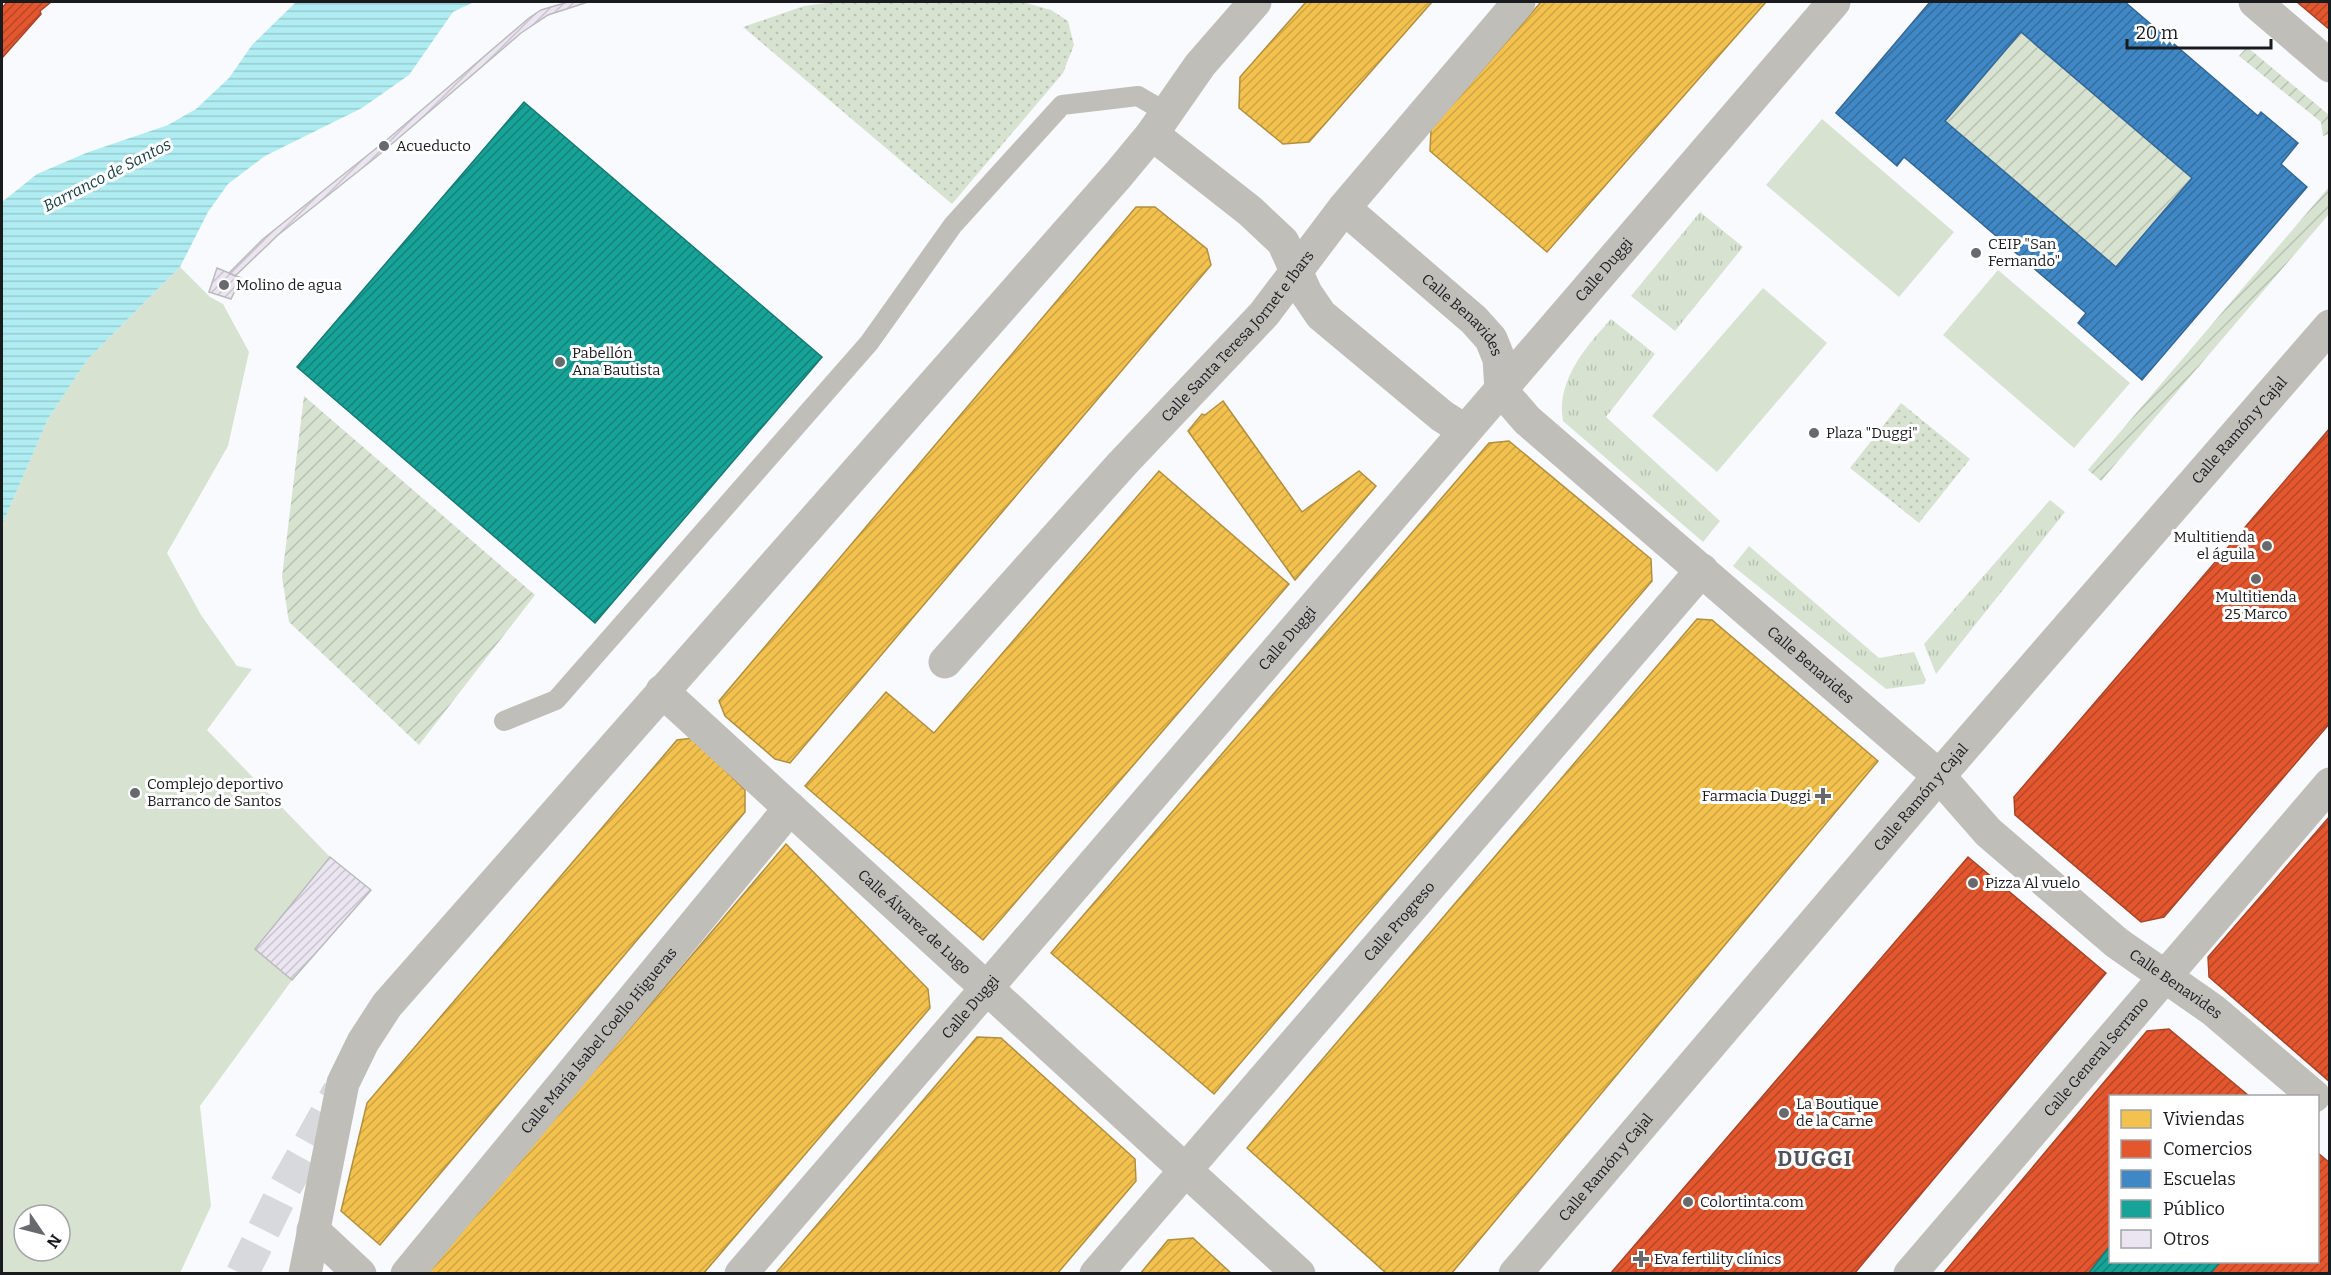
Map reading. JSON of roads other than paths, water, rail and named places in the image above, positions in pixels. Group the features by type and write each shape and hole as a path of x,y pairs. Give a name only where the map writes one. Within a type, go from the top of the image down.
{"street":[{"path":"305,1274 343,1083 363,1042 387,1005 1159,123 1200,65 1255,2"},
{"name":"Calle Santa Teresa Jornet e Ibars","path":"945,662 1122,464 1264,314 1344,208 1519,2"},
{"name":"Calle Duggi","path":"741,1274 1573,302 1834,2"},
{"path":"2255,2 2330,66"},
{"path":"1159,123 1283,242 1296,271 1321,315 1442,416 1464,430"},
{"name":"Calle Benavides","path":"1344,208 1474,320 1491,339 1499,359 1500,390 1527,420 1939,776 1988,832 2117,943 2213,1010 2313,1095"},
{"name":"Calle Ramón y Cajal","path":"1515,1274 1939,776 2330,326"},
{"name":"Calle Progreso","path":"1096,1274 1702,570"},
{"name":"Calle Álvarez de Lugo","path":"662,691 1299,1274"},
{"name":"Calle General Serrano","path":"1910,1274 2330,784"},
{"name":"Calle María Isabel Coello Higueras","path":"407,1274 790,808"},
{"path":"313,1230 360,1274"}],"lane":[{"path":"504,721 556,700 869,343 953,225 1062,105 1138,96 1159,123"}],"water":[{"name":"Barranco de Santos","path":"296,2 474,2 453,12 409,75 362,108 265,156 228,184 208,212 180,267 87,360 48,419 2,525 2,202 37,174 86,153 168,125 196,109 229,78 252,45"}],"tunnel":[{"path":"242,1274 283,1191 339,1091"}],"place":[{"name":"Acueducto","path":"384,146"},
{"name":"CEIP \"San Fernando\"","path":"1976,253"},
{"name":"Molino de agua","path":"224,285"},
{"name":"Pabellón Ana Bautista","path":"560,362"},
{"name":"Plaza \"Duggi\"","path":"1814,433"},
{"name":"Multitienda el águila","path":"2267,546"},
{"name":"Multitienda 25 Marco","path":"2256,579"},
{"name":"Complejo deportivo Barranco de Santos","path":"135,793"},
{"name":"Farmacia Duggi","path":"1823,796"},
{"name":"Pizza Al vuelo","path":"1973,883"},
{"name":"La Boutique de la Carne","path":"1784,1113"},
{"name":"Colortinta.com","path":"1688,1202"},
{"name":"Eva fertility clínics","path":"1641,1259"}],"district":[{"name":"DUGGI","path":"1815,1159"}]}
